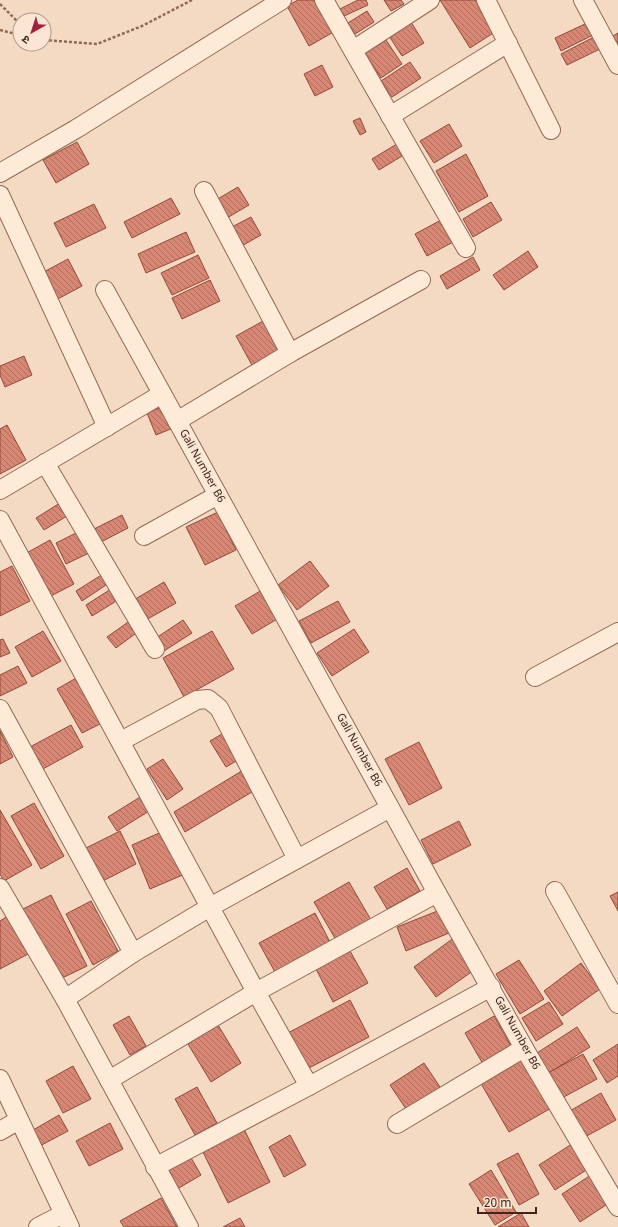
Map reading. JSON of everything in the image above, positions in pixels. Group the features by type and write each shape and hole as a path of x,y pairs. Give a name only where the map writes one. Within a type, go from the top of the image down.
{"street":[{"path":"0,173 76,129 282,0"},
{"path":"324,0 466,248"},
{"path":"353,50 430,0"},
{"path":"486,0 551,130"},
{"path":"583,0 618,65"},
{"path":"390,116 508,43"},
{"path":"204,191 290,353"},
{"path":"0,195 107,427"},
{"path":"178,422 290,353 421,280"},
{"name":"Gali Number B6","path":"105,290 437,893 524,1048 618,1207"},
{"path":"0,490 162,394"},
{"path":"45,463 155,649"},
{"path":"144,536 218,495"},
{"path":"0,520 256,992 309,1086"},
{"path":"535,677 618,632"},
{"path":"121,741 197,700 208,699 219,708 297,859"},
{"path":"0,709 133,954"},
{"path":"65,999 133,954 210,907 390,808"},
{"path":"1,890 65,999 155,1167 189,1227"},
{"path":"555,891 618,1004"},
{"path":"109,1080 256,992 437,893"},
{"path":"155,1167 309,1086 491,987"},
{"path":"397,1124 524,1048"},
{"path":"0,1079 66,1220 38,1227"},
{"path":"0,1131 19,1120"}],"path":[{"path":"52,41 97,44 142,26 192,0"},
{"path":"0,4 12,16"},
{"path":"0,30 12,33"}],"building":[{"path":"298,0 319,0 337,30 309,46 287,6"},
{"path":"358,0 366,0 368,5 344,16 340,9"},
{"path":"384,0 401,0 404,4 391,11"},
{"path":"440,0 480,0 498,30 470,48"},
{"path":"367,11 374,22 355,34 348,23"},
{"path":"411,22 424,43 402,56 389,36"},
{"path":"587,23 593,35 561,51 555,38"},
{"path":"618,33 618,60 606,40"},
{"path":"384,37 402,64 381,78 363,50"},
{"path":"594,37 600,49 567,65 561,54"},
{"path":"410,62 421,78 392,97 381,81"},
{"path":"322,65 333,87 315,96 304,74"},
{"path":"360,118 366,132 360,135 353,121"},
{"path":"449,124 462,146 434,163 420,141"},
{"path":"77,142 89,164 56,183 43,160"},
{"path":"400,142 407,153 379,170 372,159"},
{"path":"466,154 488,196 459,212 436,171"},
{"path":"238,187 249,205 227,218 216,200"},
{"path":"171,198 180,214 132,238 124,222"},
{"path":"491,202 502,220 473,237 463,219"},
{"path":"94,204 106,228 66,247 54,223"},
{"path":"251,217 261,235 238,248 228,229"},
{"path":"443,219 455,241 427,256 415,234"},
{"path":"186,232 195,252 146,273 138,254"},
{"path":"528,251 538,267 504,290 493,275"},
{"path":"198,255 209,278 172,295 161,273"},
{"path":"473,257 480,270 447,289 440,276"},
{"path":"68,259 82,286 54,301 40,274"},
{"path":"210,280 220,301 182,319 172,298"},
{"path":"265,320 282,351 253,367 236,336"},
{"path":"24,356 32,375 5,387 0,375 0,366"},
{"path":"164,406 173,428 156,435 147,413"},
{"path":"7,425 26,460 0,474 0,429"},
{"path":"60,503 67,516 44,530 36,518"},
{"path":"218,512 236,550 205,565 186,527"},
{"path":"122,515 128,528 99,543 92,530"},
{"path":"78,532 89,553 66,564 56,543"},
{"path":"50,540 74,584 47,598 23,555"},
{"path":"310,561 329,586 297,610 278,585"},
{"path":"12,566 30,601 0,616 0,572"},
{"path":"103,574 109,583 82,601 76,591"},
{"path":"164,582 176,603 144,621 132,601"},
{"path":"111,589 118,600 92,616 86,605"},
{"path":"262,590 279,618 252,634 235,606"},
{"path":"338,601 350,622 311,643 299,621"},
{"path":"131,620 139,631 116,648 107,637"},
{"path":"183,620 192,633 164,651 156,638"},
{"path":"354,629 369,652 332,676 317,653"},
{"path":"43,631 61,661 32,677 15,647"},
{"path":"212,631 234,669 184,697 163,658"},
{"path":"3,639 10,653 0,657 0,640"},
{"path":"18,666 27,683 0,696 0,675"},
{"path":"78,677 104,722 82,733 57,689"},
{"path":"71,725 83,747 41,770 28,748"},
{"path":"0,731 13,757 0,764"},
{"path":"227,731 243,757 226,767 210,741"},
{"path":"419,742 442,788 409,805 385,759"},
{"path":"163,759 183,789 167,800 147,769"},
{"path":"245,769 257,789 185,832 174,812"},
{"path":"145,794 154,808 117,831 108,817"},
{"path":"34,803 64,856 41,869 11,816"},
{"path":"0,810 32,865 4,881 0,874"},
{"path":"459,821 471,845 433,864 421,840"},
{"path":"166,830 185,874 150,889 132,845"},
{"path":"120,831 136,864 99,883 82,850"},
{"path":"407,868 420,891 387,909 374,887"},
{"path":"349,882 371,920 336,940 314,902"},
{"path":"618,892 618,911 610,896"},
{"path":"51,895 87,966 56,981 21,910"},
{"path":"91,901 118,951 93,965 66,914"},
{"path":"440,910 449,933 406,951 397,927"},
{"path":"315,913 331,944 276,974 259,943"},
{"path":"8,916 28,954 0,969 0,921"},
{"path":"455,937 477,968 436,997 414,967"},
{"path":"350,951 368,983 333,1002 316,969"},
{"path":"519,960 544,999 520,1014 496,974"},
{"path":"581,963 600,989 562,1016 544,991"},
{"path":"350,1000 369,1037 305,1070 286,1034"},
{"path":"549,1002 563,1024 536,1041 522,1018"},
{"path":"129,1016 146,1046 130,1055 113,1025"},
{"path":"494,1016 512,1048 483,1064 465,1033"},
{"path":"218,1025 241,1063 211,1082 188,1044"},
{"path":"577,1027 590,1047 549,1073 537,1053"},
{"path":"618,1044 618,1076 607,1083 593,1060"},
{"path":"583,1054 597,1079 560,1099 546,1074"},
{"path":"523,1055 553,1107 509,1132 479,1080"},
{"path":"424,1063 442,1090 408,1112 390,1085"},
{"path":"73,1066 91,1099 63,1113 46,1081"},
{"path":"197,1087 217,1123 195,1135 175,1099"},
{"path":"601,1093 616,1120 583,1138 568,1112"},
{"path":"59,1115 68,1131 36,1148 28,1133"},
{"path":"110,1123 123,1149 89,1166 76,1141"},
{"path":"242,1125 270,1182 228,1203 200,1146"},
{"path":"290,1135 306,1165 284,1177 269,1147"},
{"path":"575,1142 591,1167 555,1190 539,1165"},
{"path":"518,1153 539,1194 519,1205 497,1164"},
{"path":"190,1156 201,1175 172,1192 161,1172"},
{"path":"491,1170 516,1212 495,1225 469,1184"},
{"path":"591,1175 609,1203 580,1222 562,1194"},
{"path":"161,1198 177,1227 124,1227 120,1221"},
{"path":"521,1213 529,1227 498,1227"},
{"path":"240,1218 245,1227 223,1227"}]}
